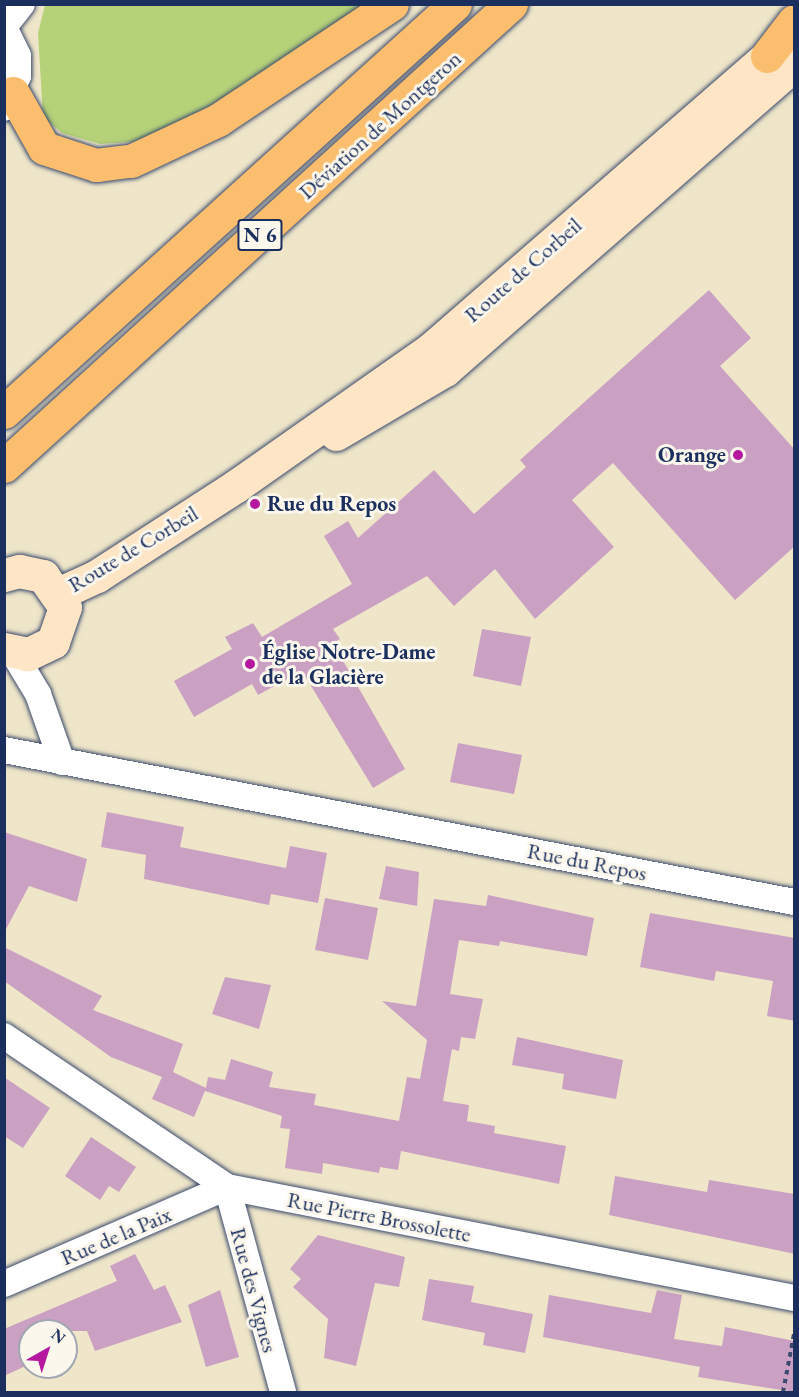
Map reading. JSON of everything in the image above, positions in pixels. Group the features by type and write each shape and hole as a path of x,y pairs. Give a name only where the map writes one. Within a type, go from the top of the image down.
{"main road":[{"path":"9,101 44,148 96,165 131,161 218,120 392,4"},
{"name":"Déviation de Montgeron","path":"4,412 454,4"},
{"name":"Déviation de Montgeron","path":"6,465 502,13 529,4"},
{"path":"781,60 795,21"},
{"name":"Route de Corbeil","path":"60,593 97,576 236,486 431,349 781,60 795,33"},
{"path":"4,575 31,571 60,593 64,620 53,642 35,652 9,651"}],"street":[{"path":"9,101 18,56 4,27 22,4"},
{"path":"9,651 38,694 62,762"},
{"name":"Rue du Repos","path":"4,750 795,902"},
{"name":"Rue Pierre Brossolette","path":"4,1036 227,1187 795,1298"},
{"name":"Rue de la Paix","path":"4,1284 227,1187"},
{"name":"Rue des Vignes","path":"227,1187 283,1392"}],"path":[{"path":"783,1392 795,1334"}],"green space":[{"path":"45,5 365,5 239,90 144,141 100,144 62,133 43,117 38,33"}],"building":[{"name":"Orange","path":"709,290 751,338 720,366 795,450 795,546 735,600 613,463 572,500 614,547 535,619 495,569 454,606 427,576 333,629 340,639 333,643 405,769 373,788 302,671 258,695 252,684 194,717 174,681 232,649 225,637 253,623 262,637 352,584 324,536 348,521 358,538 434,470 474,514 526,467 520,460"},
{"path":"482,629 531,637 521,686 473,676"},
{"path":"458,743 522,755 514,794 450,782"},
{"path":"107,812 184,827 180,847 286,868 290,846 327,853 318,903 271,894 269,905 144,879 146,855 101,847"},
{"path":"4,832 87,859 77,902 29,886 4,933"},
{"path":"386,866 419,872 417,906 379,899"},
{"path":"488,895 594,918 587,956 500,941 499,946 459,940 450,994 483,999 475,1039 461,1037 459,1051 452,1049 443,1101 469,1105 467,1121 495,1126 494,1133 566,1146 559,1184 401,1151 398,1170 380,1167 379,1173 323,1163 322,1174 285,1168 290,1129 280,1128 282,1116 205,1091 194,1117 152,1099 162,1077 111,1057 4,981 4,947 102,996 93,1010 183,1044 173,1072 206,1088 208,1077 225,1080 231,1059 273,1072 269,1087 316,1094 314,1105 399,1121 407,1077 420,1079 427,1040 382,1001 416,1006 434,899 486,906"},
{"path":"325,898 378,908 368,960 315,950"},
{"path":"650,913 795,938 795,1021 767,1016 773,981 716,971 714,981 640,967"},
{"path":"225,977 271,985 259,1029 212,1014"},
{"path":"517,1037 623,1060 616,1099 562,1089 564,1074 512,1065"},
{"path":"4,1077 50,1108 23,1148 4,1136"},
{"path":"91,1137 136,1167 119,1192 109,1186 100,1200 65,1176"},
{"path":"615,1176 707,1192 709,1180 795,1194 795,1254 609,1215"},
{"path":"318,1235 405,1257 399,1287 375,1283 356,1366 324,1358 328,1319 293,1287 301,1279 290,1269"},
{"path":"135,1254 154,1290 165,1285 182,1322 95,1351 87,1331 78,1331 78,1319 28,1319 117,1281 110,1266"},
{"path":"429,1279 474,1286 471,1302 533,1314 525,1353 483,1345 485,1333 422,1320"},
{"path":"220,1290 239,1357 206,1367 188,1305"},
{"path":"657,1290 682,1295 674,1339 722,1346 725,1327 795,1341 795,1392 698,1377 700,1367 543,1337 549,1295 651,1313"},
{"path":"18,1323 18,1370 4,1376 4,1329"}],"place":[{"name":"Orange","path":"738,455"},
{"name":"Rue du Repos","path":"255,504"},
{"name":"Église Notre-Dame de la Glacière","path":"250,664"}]}
